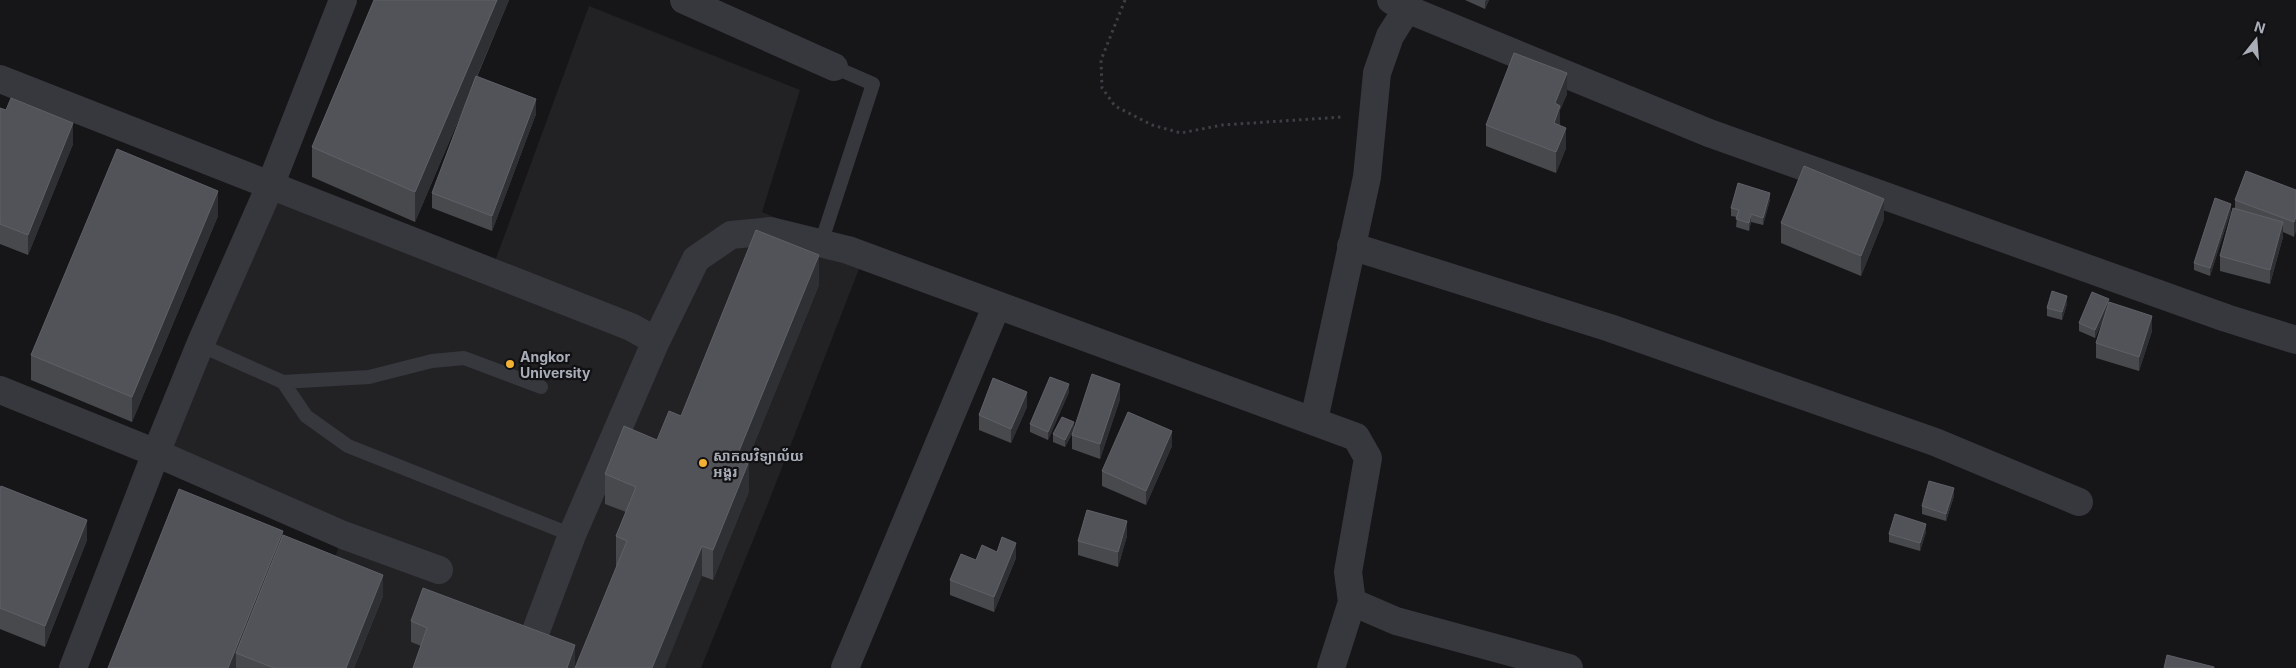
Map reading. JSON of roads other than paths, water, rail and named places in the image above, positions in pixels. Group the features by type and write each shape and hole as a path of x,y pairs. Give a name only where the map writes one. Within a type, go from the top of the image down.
{"street":[{"path":"73,668 156,453 200,345 270,186 343,0"},
{"path":"684,0 834,67"},
{"path":"1314,420 1366,177 1377,73 1399,4 1709,133 2217,315 2296,340"},
{"path":"0,79 631,328 656,341"},
{"path":"531,644 572,535 656,341 696,259 731,235 771,231 848,250 1356,437 1368,458 1348,572 1352,602 1331,668"},
{"path":"1352,246 1610,328 1935,442 2079,502"},
{"path":"845,668 998,305"},
{"path":"0,390 156,453 343,535 439,570"},
{"path":"1352,602 1396,621 1569,668"}],"lane":[{"path":"820,243 873,84 834,67"},
{"path":"200,345 283,382 369,377 432,361 464,358 540,387"},
{"path":"283,382 306,416 348,446 572,535"}],"place":[{"name":"Angkor University","path":"510,364"},
{"name":"សាកលវិទ្យាល័យ អង្គរ","path":"703,463"}]}
